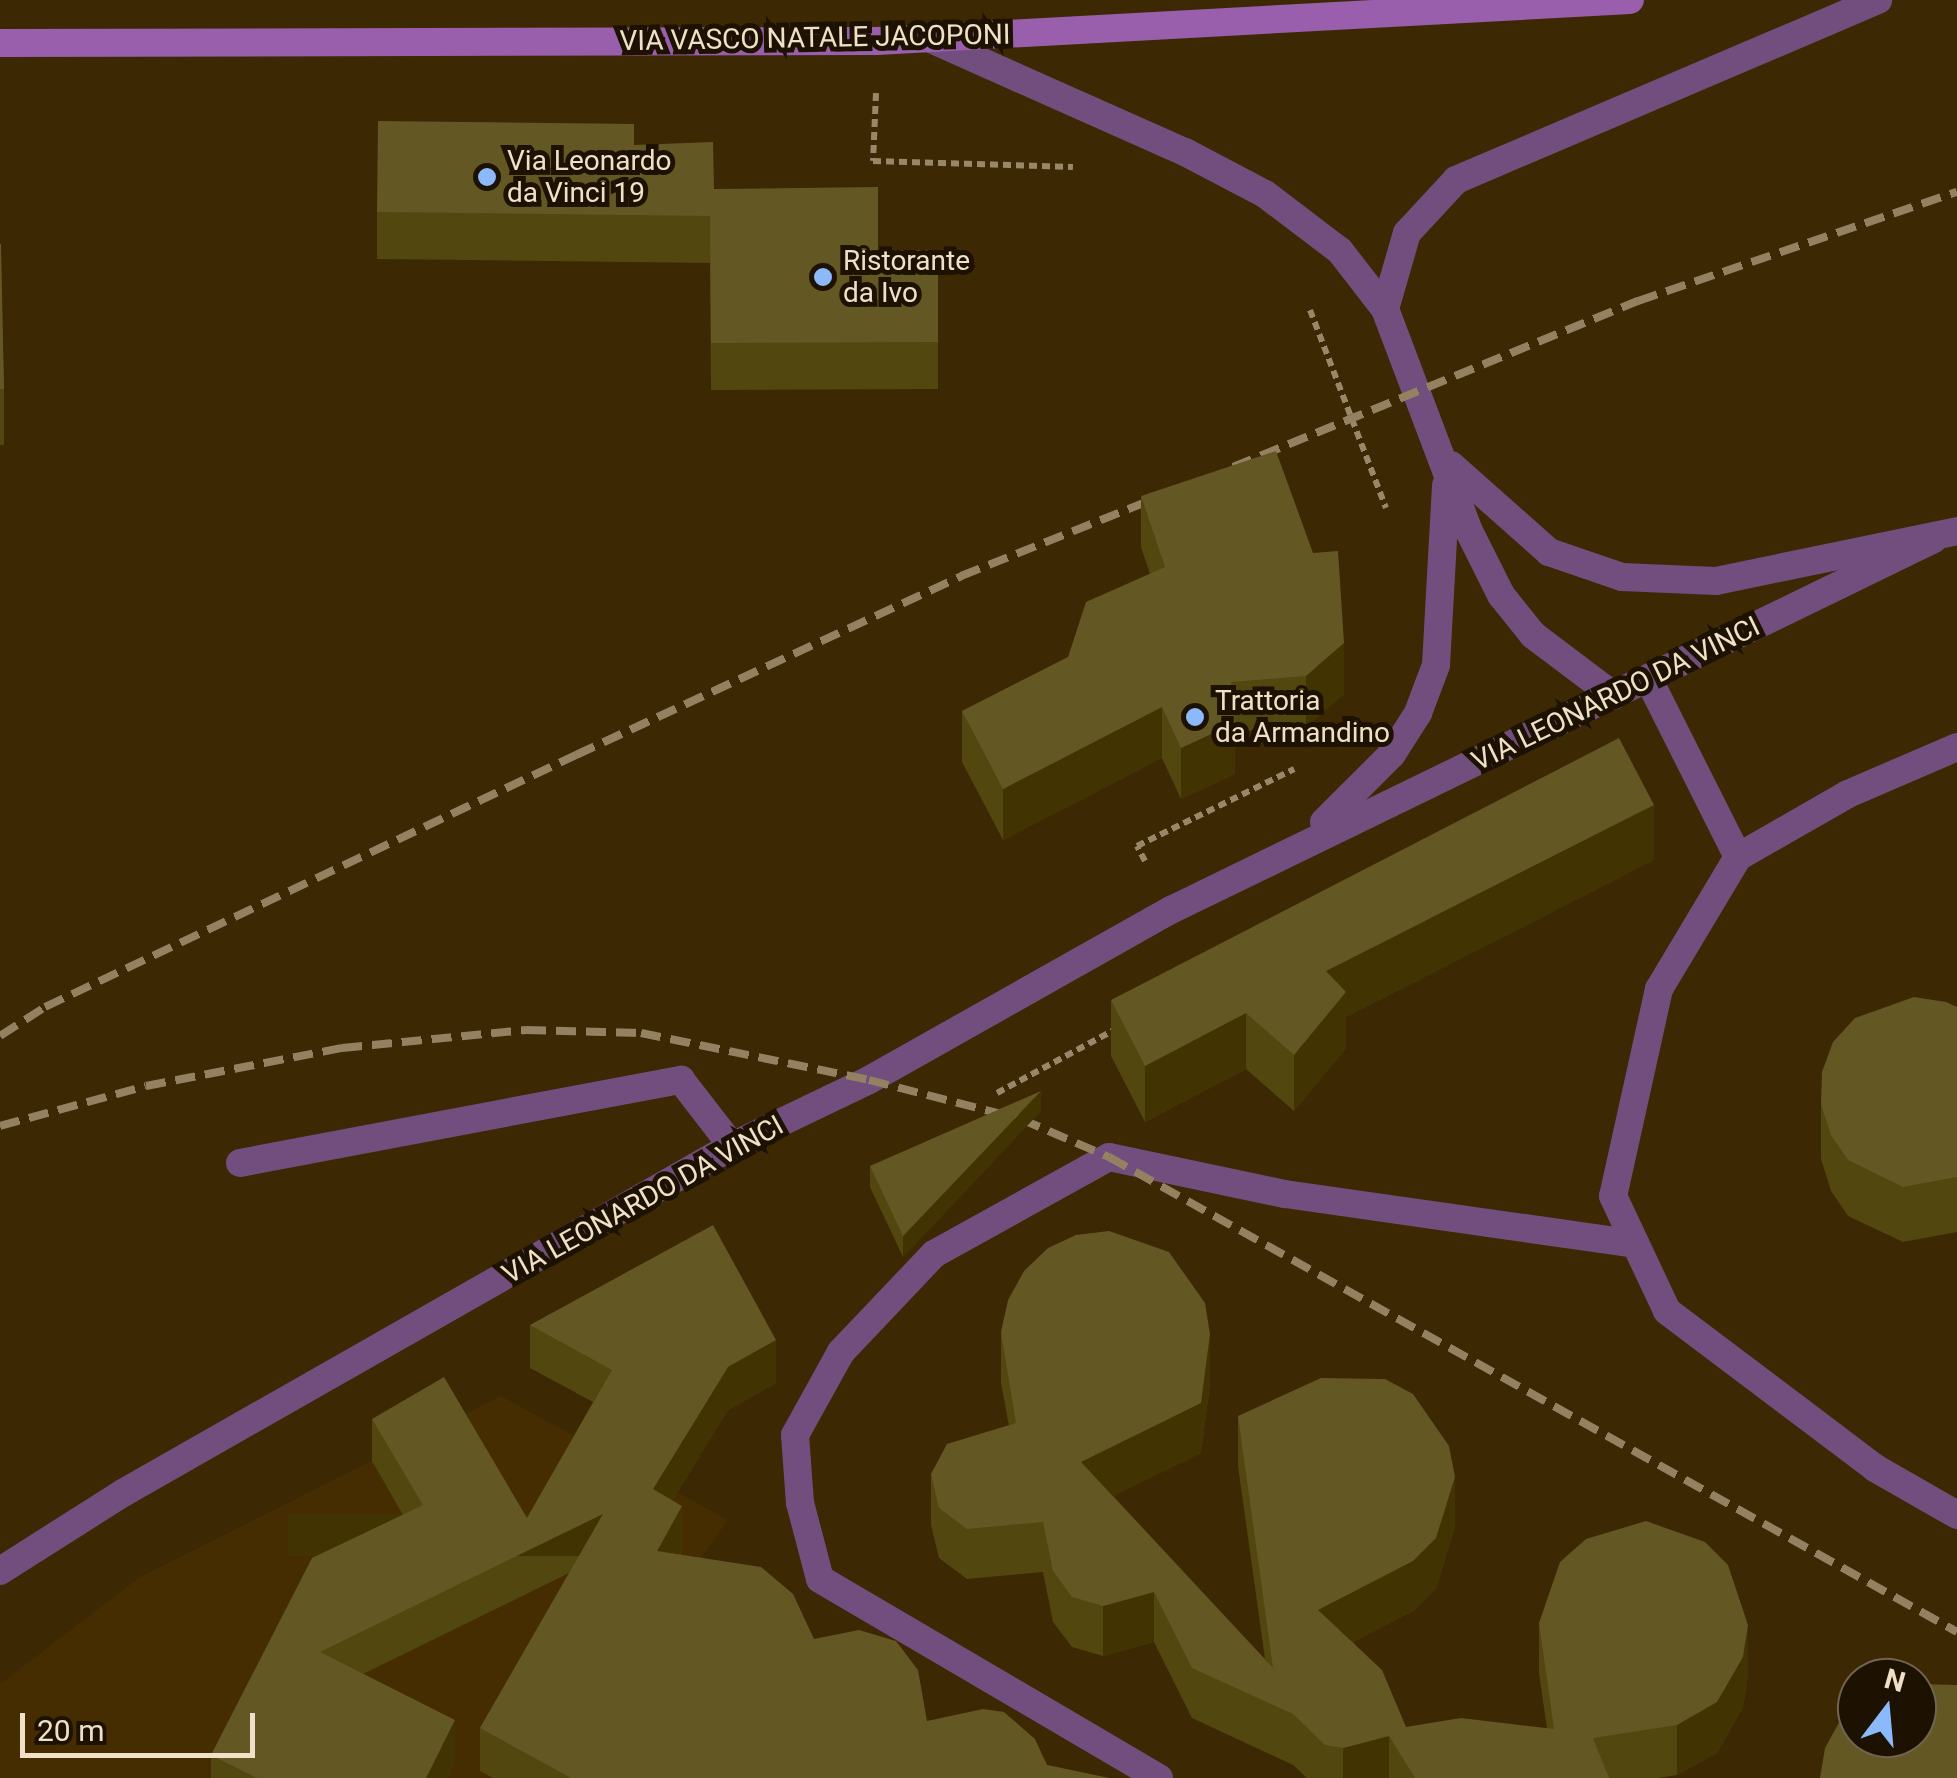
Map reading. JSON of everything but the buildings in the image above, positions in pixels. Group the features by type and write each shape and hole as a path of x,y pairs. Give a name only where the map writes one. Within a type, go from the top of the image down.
{"main road":[{"name":"VIA VASCO NATALE JACOPONI","path":"0,44 877,42 1630,0"}],"street":[{"path":"1385,309 1407,232 1456,180 1878,0"},
{"path":"932,40 1186,152 1264,194 1340,251 1385,309 1447,460 1468,531 1516,618 1614,696"},
{"name":"VIA LEONARDO DA VINCI","path":"1447,460 1549,552 1622,576 1716,580 1945,535"},
{"name":"VIA LEONARDO DA VINCI","path":"1296,846 1363,789 1418,713 1436,665 1447,460"},
{"name":"VIA LEONARDO DA VINCI","path":"0,1571 123,1493 732,1146 869,1080 1172,910 1296,846 1945,535"},
{"path":"1649,680 1738,857"},
{"path":"1957,747 1848,794 1738,857 1658,988 1613,1196 1667,1311 1875,1468 1957,1515"},
{"path":"240,1163 680,1080 732,1146"},
{"path":"1158,1778 820,1579 800,1503 795,1436 841,1352 934,1254 1110,1157 1286,1194 1636,1244"}],"path":[{"path":"877,42 874,161 1080,167"},
{"path":"1304,300 1391,521"},
{"path":"1172,910 1137,846 1306,764"},
{"path":"997,1094 1119,1028"}],"shaded area":[{"path":"501,1396 728,1520 546,1778 0,1778 0,1684 140,1577"}],"railway":[{"path":"1233,467 1638,301 1957,192"},
{"path":"0,1036 45,1007 961,576 1168,493"},
{"path":"0,1126 146,1086 342,1048 526,1030 641,1033 869,1080 1021,1119 1109,1157 1957,1632"}],"place":[{"name":"Via Leonardo da Vinci 19","path":"487,177"},
{"name":"Ristorante da Ivo","path":"823,277"},
{"name":"Trattoria da Armandino","path":"1195,717"}]}
